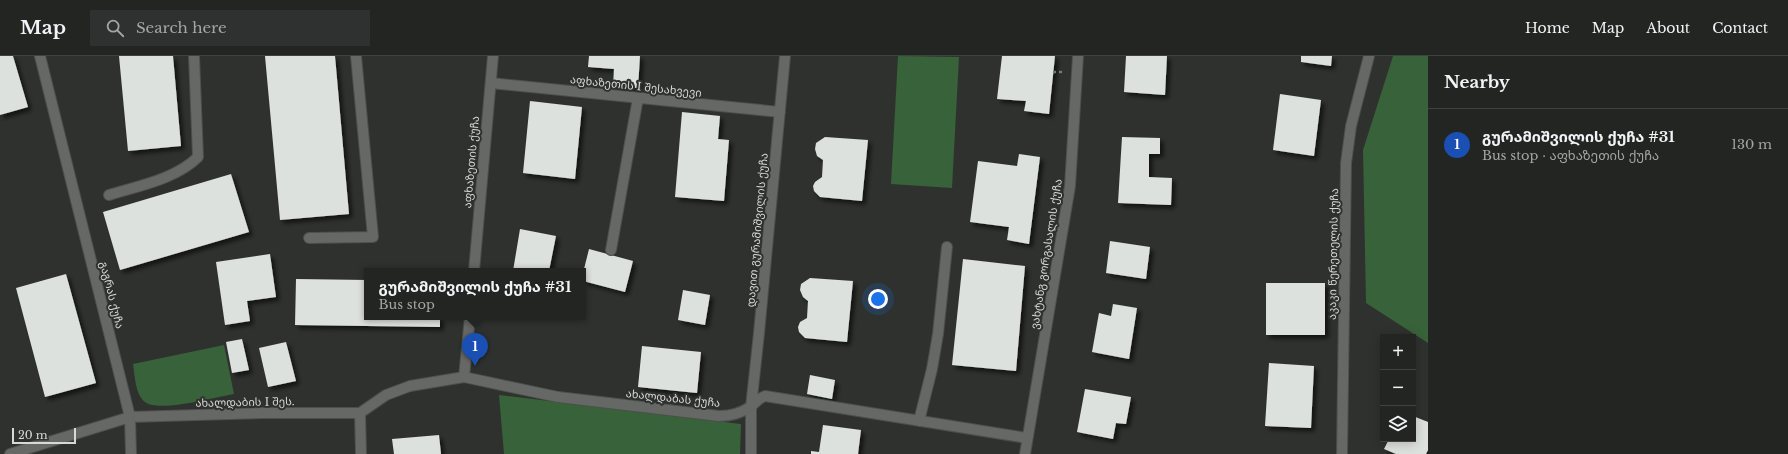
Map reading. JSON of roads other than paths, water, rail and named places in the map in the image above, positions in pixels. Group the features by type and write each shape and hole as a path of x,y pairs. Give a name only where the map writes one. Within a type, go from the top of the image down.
{"street":[{"name":"გაგრას ქუჩა","path":"40,56 130,417 131,454"},
{"path":"109,195 164,177 189,166 198,157 194,56"},
{"path":"309,238 373,237 356,56"},
{"name":"აფხაზეთის ქუჩა","path":"474,268 493,56"},
{"name":"დავით გურამიშვილის ქუჩა","path":"750,454 751,407 760,333 785,56"},
{"name":"ვახტანგ გორგასალის ქუჩა","path":"1025,454 1070,186 1078,56"},
{"name":"აკაკი წერეთელის ქუჩა","path":"1342,454 1346,164 1351,126 1369,56"},
{"name":"აფხაზეთის I შესახვევი","path":"490,83 780,112"},
{"path":"611,250 638,98"},
{"path":"920,421 932,369 938,334 947,247"},
{"path":"464,377 470,320"},
{"name":"ახალდაბას ქუჩა","path":"360,413 386,395 410,386 464,377 558,397 731,416 751,407 758,398 765,396 1027,438"},
{"name":"ახალდაბის I შეს.","path":"130,417 263,413 360,413"},
{"path":"360,413 361,454"},
{"path":"10,454 130,417"}],"place":[{"name":"გურამიშვილის ქუჩა #31","path":"475,366"}]}
